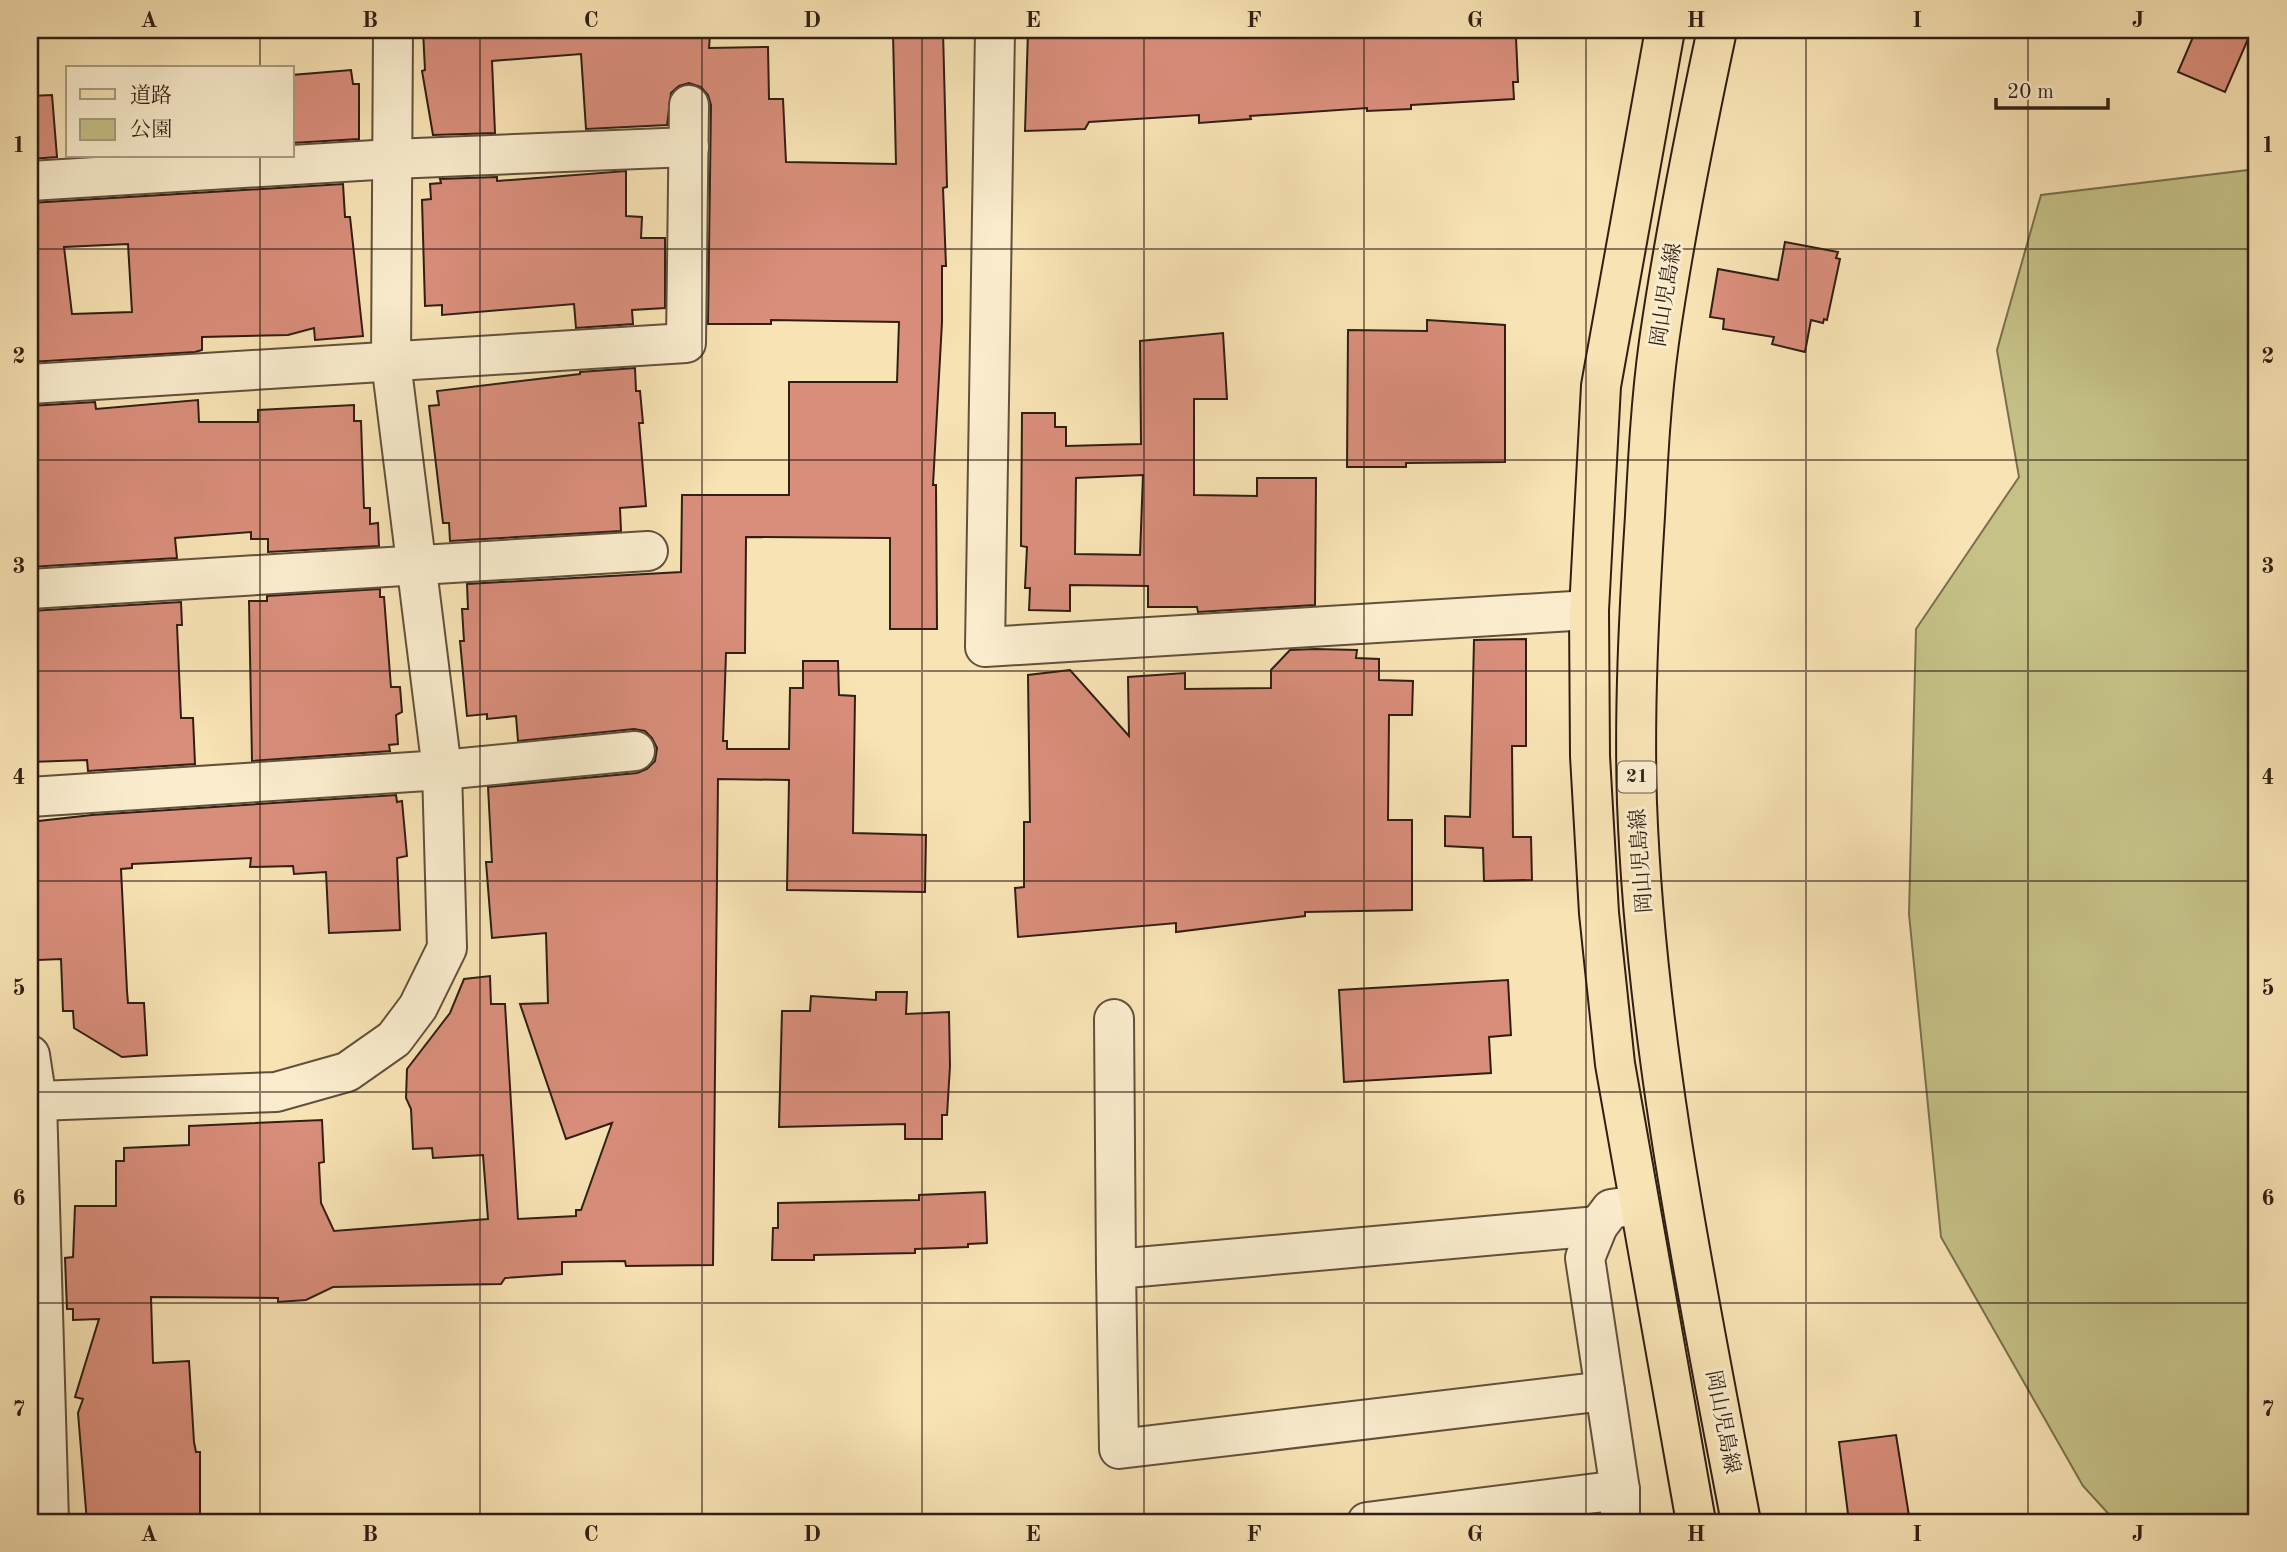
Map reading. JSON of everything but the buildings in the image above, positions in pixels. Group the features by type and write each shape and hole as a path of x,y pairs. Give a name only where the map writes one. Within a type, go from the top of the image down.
{"main road":[{"name":"岡山児島線","path":"1665,30 1601,386 1589,610 1590,756 1599,913 1615,1063 1696,1522"},
{"name":"岡山児島線","path":"1717,30 1682,198 1658,345 1642,550 1636,692 1637,804 1645,913 1674,1154 1741,1522"},
{"path":"1630,1156 1674,1154"}],"street":[{"path":"37,1101 276,1092 347,1072 394,1039 418,1007 447,948 442,770 391,362 393,30"},
{"path":"995,30 985,647 1589,610"},
{"path":"30,384 687,343 689,105"},
{"path":"30,181 392,159 689,147"},
{"path":"30,589 648,551"},
{"path":"30,797 442,770 635,751"},
{"path":"1114,1019 1119,1449 1605,1391"},
{"path":"30,1055 37,1101 49,1522"},
{"path":"1367,1522 1620,1506 1585,1258 1598,1226 1611,1209 1638,1205"},
{"path":"1116,1269 1598,1226"}],"green space":[{"path":"2257,169 2257,1522 2116,1522 2083,1486 1941,1237 1909,914 1916,629 2019,477 1997,350 2041,195"}]}
